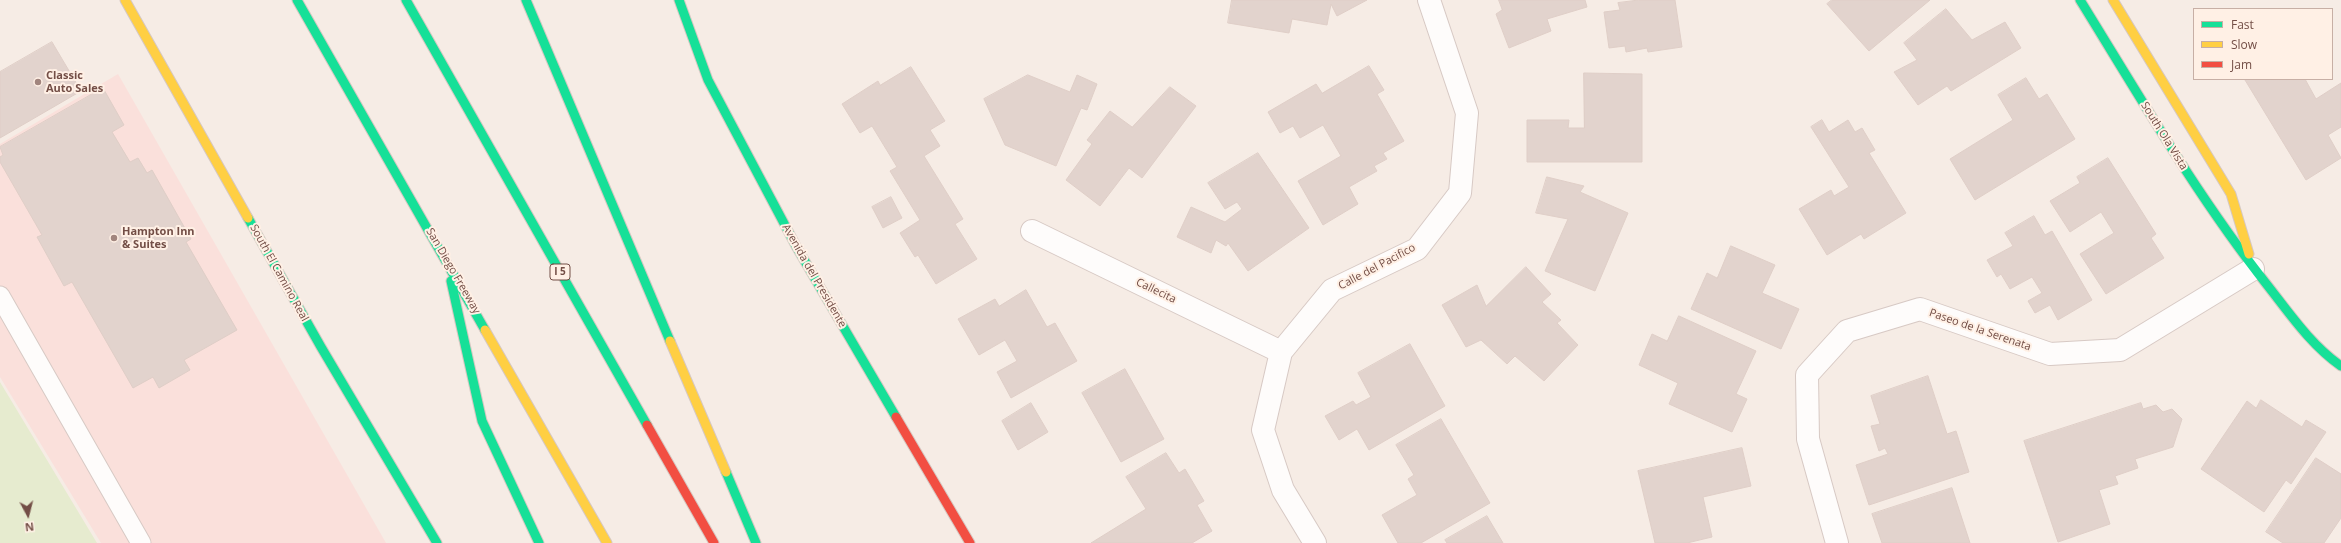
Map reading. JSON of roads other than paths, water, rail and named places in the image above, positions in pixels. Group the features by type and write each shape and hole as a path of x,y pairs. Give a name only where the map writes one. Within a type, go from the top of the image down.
{"main road":[{"name":"South El Camino Real","path":"125,0 321,347 437,543"},
{"name":"San Diego Freeway","path":"297,0 446,258 607,543"},
{"name":"I 5","path":"406,0 714,543"},
{"path":"526,0 756,543"},
{"name":"Avenida del Presidente","path":"678,0 708,80 796,246 970,543"},
{"name":"South Ola Vista","path":"2080,0 2210,209 2253,269 2325,356 2341,366"},
{"name":"South Ola Vista","path":"2113,0 2232,194 2253,269"},
{"path":"446,258 482,421 540,543"}],"street":[{"name":"Calle del Pacifico","path":"1315,543 1283,490 1263,430 1281,352 1332,290 1417,249 1460,193 1467,113 1429,0"},
{"name":"Callecita","path":"1032,231 1281,352"},
{"name":"Paseo de la Serenata","path":"1837,543 1808,439 1807,375 1847,331 1920,309 2050,354 2120,350 2253,269"}],"lane":[{"path":"0,296 141,543"}],"place":[{"name":"Classic Auto Sales","path":"38,82"},
{"name":"Hampton Inn & Suites","path":"114,238"}]}
